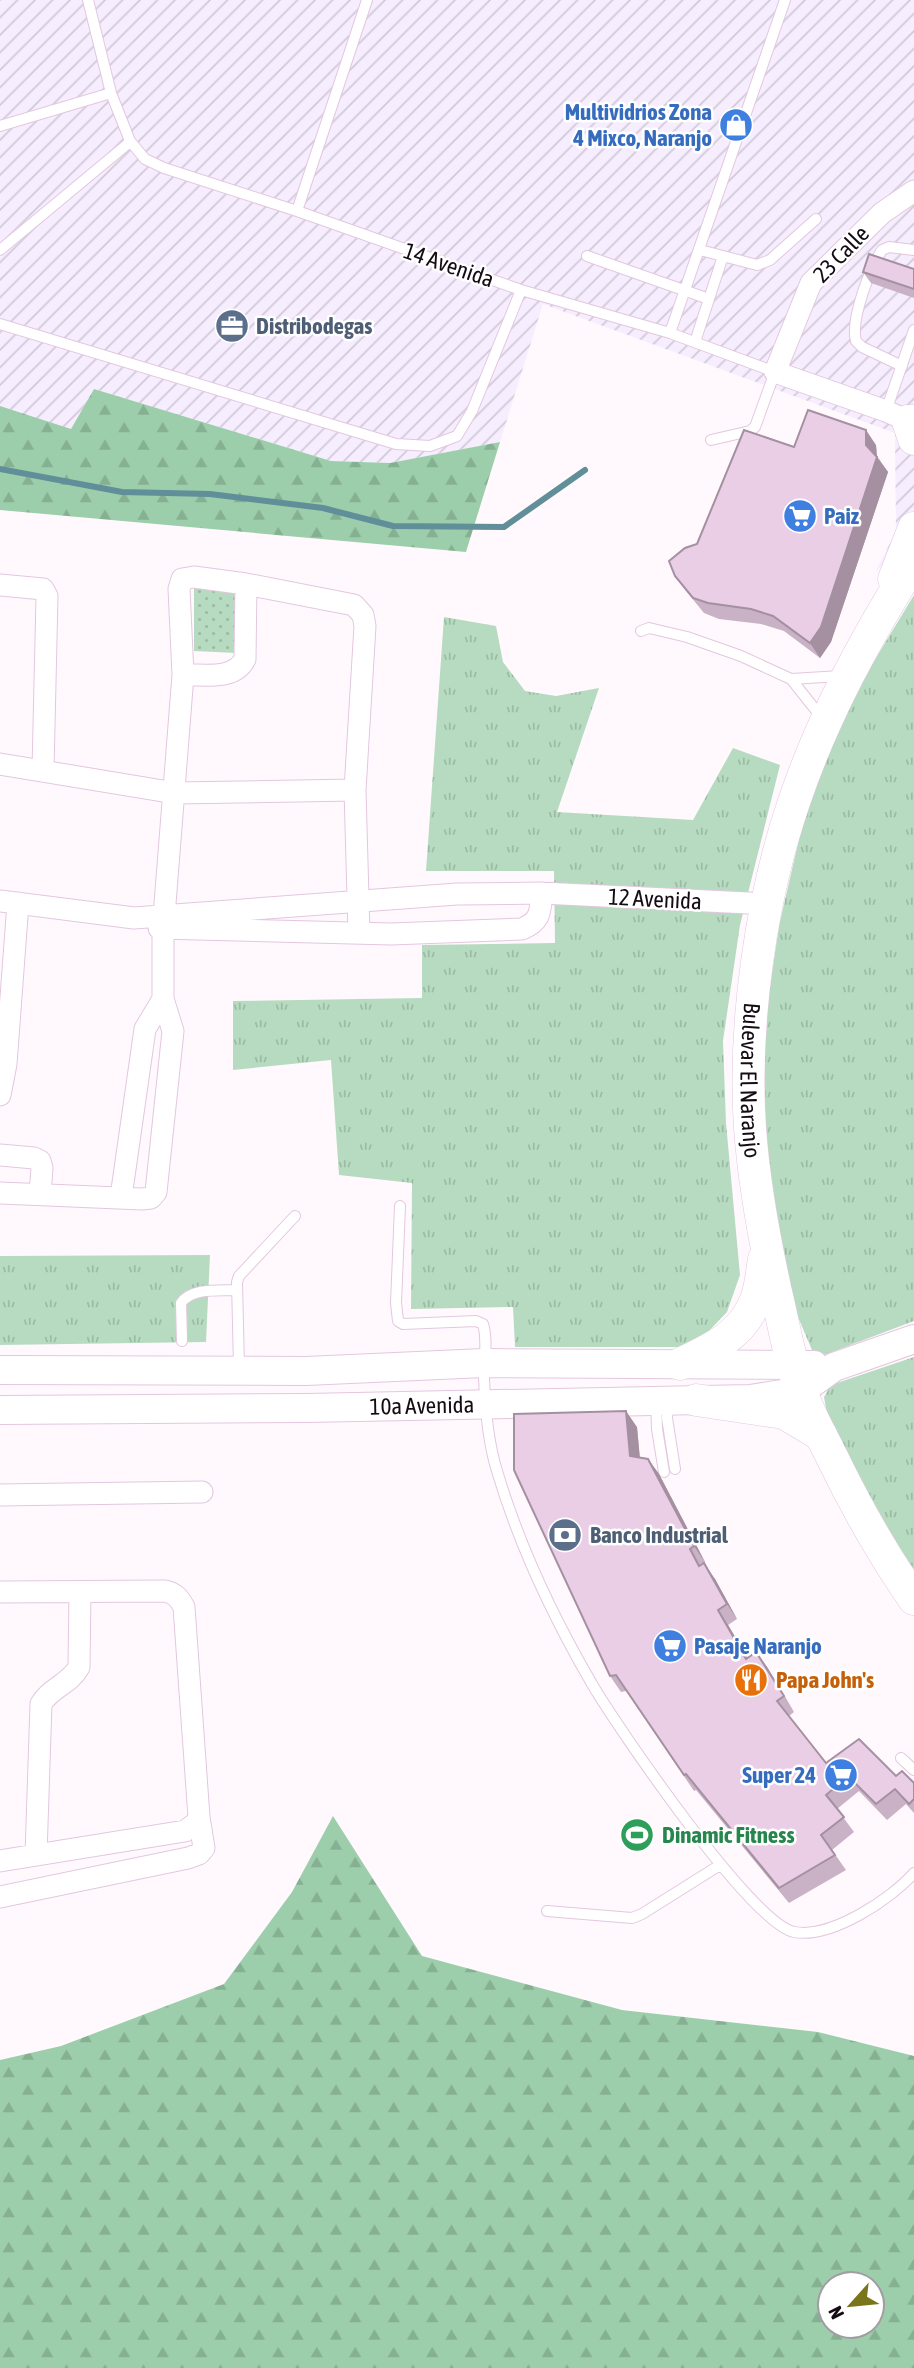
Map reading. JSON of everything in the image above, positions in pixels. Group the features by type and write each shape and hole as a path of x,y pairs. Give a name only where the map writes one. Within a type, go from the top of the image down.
{"main road":[{"path":"882,611 914,528"},
{"name":"Bulevar El Naranjo","path":"914,561 882,611 825,722 795,800 768,904 752,1020 750,1072 750,1126 756,1186 766,1247 797,1377 821,1435 860,1514 914,1599"},
{"path":"680,1364 725,1341 746,1319 757,1297 766,1247"},
{"path":"673,1401 784,1413 821,1435"}],"street":[{"name":"23 Calle","path":"775,372 811,283 882,213 913,196"},
{"name":"14 Avenida","path":"775,372 907,424"},
{"path":"0,1193 142,1199 151,1198 156,1192 173,1031 163,999 164,923 183,674 179,589 182,579 194,577 246,584 354,605 363,615 365,626 355,790 359,933"},
{"path":"0,584 43,589 47,596 43,770"},
{"path":"183,674 232,674 240,668 244,659 246,584"},
{"path":"0,764 175,793 355,790"},
{"path":"0,1095 6,1064 9,902 164,923 391,934 522,929 534,924 542,893"},
{"name":"12 Avenida","path":"164,923 457,894 542,893 768,904"},
{"path":"389,900 391,934"},
{"path":"121,1197 145,1030 163,999"},
{"path":"0,1155 40,1161 40,1194"},
{"name":"10a Avenida","path":"0,1410 307,1408 750,1399 797,1377 914,1339"},
{"name":"10a Avenida","path":"0,1370 306,1371 484,1363 680,1364 797,1377"},
{"path":"306,1371 307,1408"},
{"path":"0,1495 202,1492"},
{"path":"0,1592 165,1591 180,1600 184,1607 199,1817 204,1848 199,1854 188,1858 0,1897"},
{"path":"36,1855 41,1704 47,1695 72,1678 79,1668 80,1592"},
{"path":"0,1861 185,1831 196,1824 199,1817"}],"lane":[{"name":"14 Avenida","path":"88,0 111,93 131,142 145,159 164,168 297,211 521,290 695,342 775,372"},
{"path":"297,211 367,0"},
{"path":"670,334 785,0"},
{"path":"0,126 111,93"},
{"path":"0,250 131,142"},
{"path":"699,250 757,265 770,260 816,219"},
{"path":"902,366 856,341 855,322 874,265 882,250 889,247 914,250"},
{"path":"587,256 709,299"},
{"path":"695,342 723,256"},
{"path":"0,324 396,444 430,446 457,436 472,411 521,290"},
{"path":"907,424 902,366 914,330"},
{"path":"711,440 750,431 755,426 775,372"},
{"path":"641,631 649,628 687,637 741,656 792,679 848,676"},
{"path":"792,679 825,722"},
{"path":"400,1206 396,1303 398,1321 403,1324 479,1322 484,1329 485,1405 496,1469 522,1544 593,1685 720,1865 768,1917 793,1932 822,1931 862,1913 905,1882 914,1872"},
{"path":"239,1371 239,1276 295,1216"},
{"path":"182,1341 183,1299 197,1292 237,1290"},
{"path":"670,1470 657,1429 673,1401"},
{"path":"901,1758 914,1770"},
{"path":"547,1911 632,1917 642,1914 720,1865"}],"shaded area":[{"path":"0,0 914,0 914,527 875,573 896,531 895,433 543,304 500,442 390,463 331,461 94,389 72,430 0,406"}],"green space":[{"path":"94,389 331,461 390,463 500,442 466,552 0,510 0,406 71,429"},
{"path":"236,582 236,653 194,651 194,584"},
{"path":"914,595 914,1321 824,1355 812,1350 792,1303 770,1185 764,1104 766,1013 779,926 805,813 839,719"},
{"path":"444,617 496,626 503,662 525,691 556,696 599,688 557,812 693,820 733,748 780,765 740,925 723,1041 726,1123 740,1275 727,1312 707,1333 681,1347 515,1347 513,1307 411,1309 412,1183 339,1175 331,1060 233,1070 233,1001 422,998 422,945 555,943 554,871 426,871"},
{"path":"210,1255 206,1342 0,1345 0,1256"},
{"path":"914,1357 914,1569 888,1534 827,1414 824,1397 831,1385"},
{"path":"333,1816 422,1956 622,2010 818,2032 914,2056 914,2368 0,2368 0,2060 61,2046 224,1984 292,1892"}],"building":[{"path":"869,254 914,269 914,289 863,272"},
{"name":"Paiz","path":"808,410 866,430 866,445 877,457 821,627 810,643 773,616 693,598 675,576 669,561 685,548 697,544 744,430 794,447"},
{"name":"Pasaje Naranjo","path":"626,1411 630,1456 648,1459 694,1546 690,1549 699,1566 704,1563 727,1604 718,1610 746,1659 756,1652 784,1696 777,1701 826,1763 859,1739 896,1776 902,1771 914,1783 914,1799 909,1804 895,1789 876,1804 848,1776 826,1795 844,1817 821,1835 835,1855 779,1888 686,1774 684,1775 616,1675 610,1676 514,1470 514,1414"}],"waterway":[{"path":"0,469 122,492 210,494 323,508 393,526 504,527 585,470"}],"place":[{"name":"Multividrios Zona 4 Mixco, Naranjo","path":"736,125"},
{"name":"Distribodegas","path":"232,326"},
{"name":"Paiz","path":"800,516"},
{"name":"Banco Industrial","path":"565,1535"},
{"name":"Pasaje Naranjo","path":"670,1646"},
{"name":"Papa John's","path":"751,1680"},
{"name":"Super 24","path":"841,1775"},
{"name":"Dinamic Fitness","path":"637,1835"}]}
